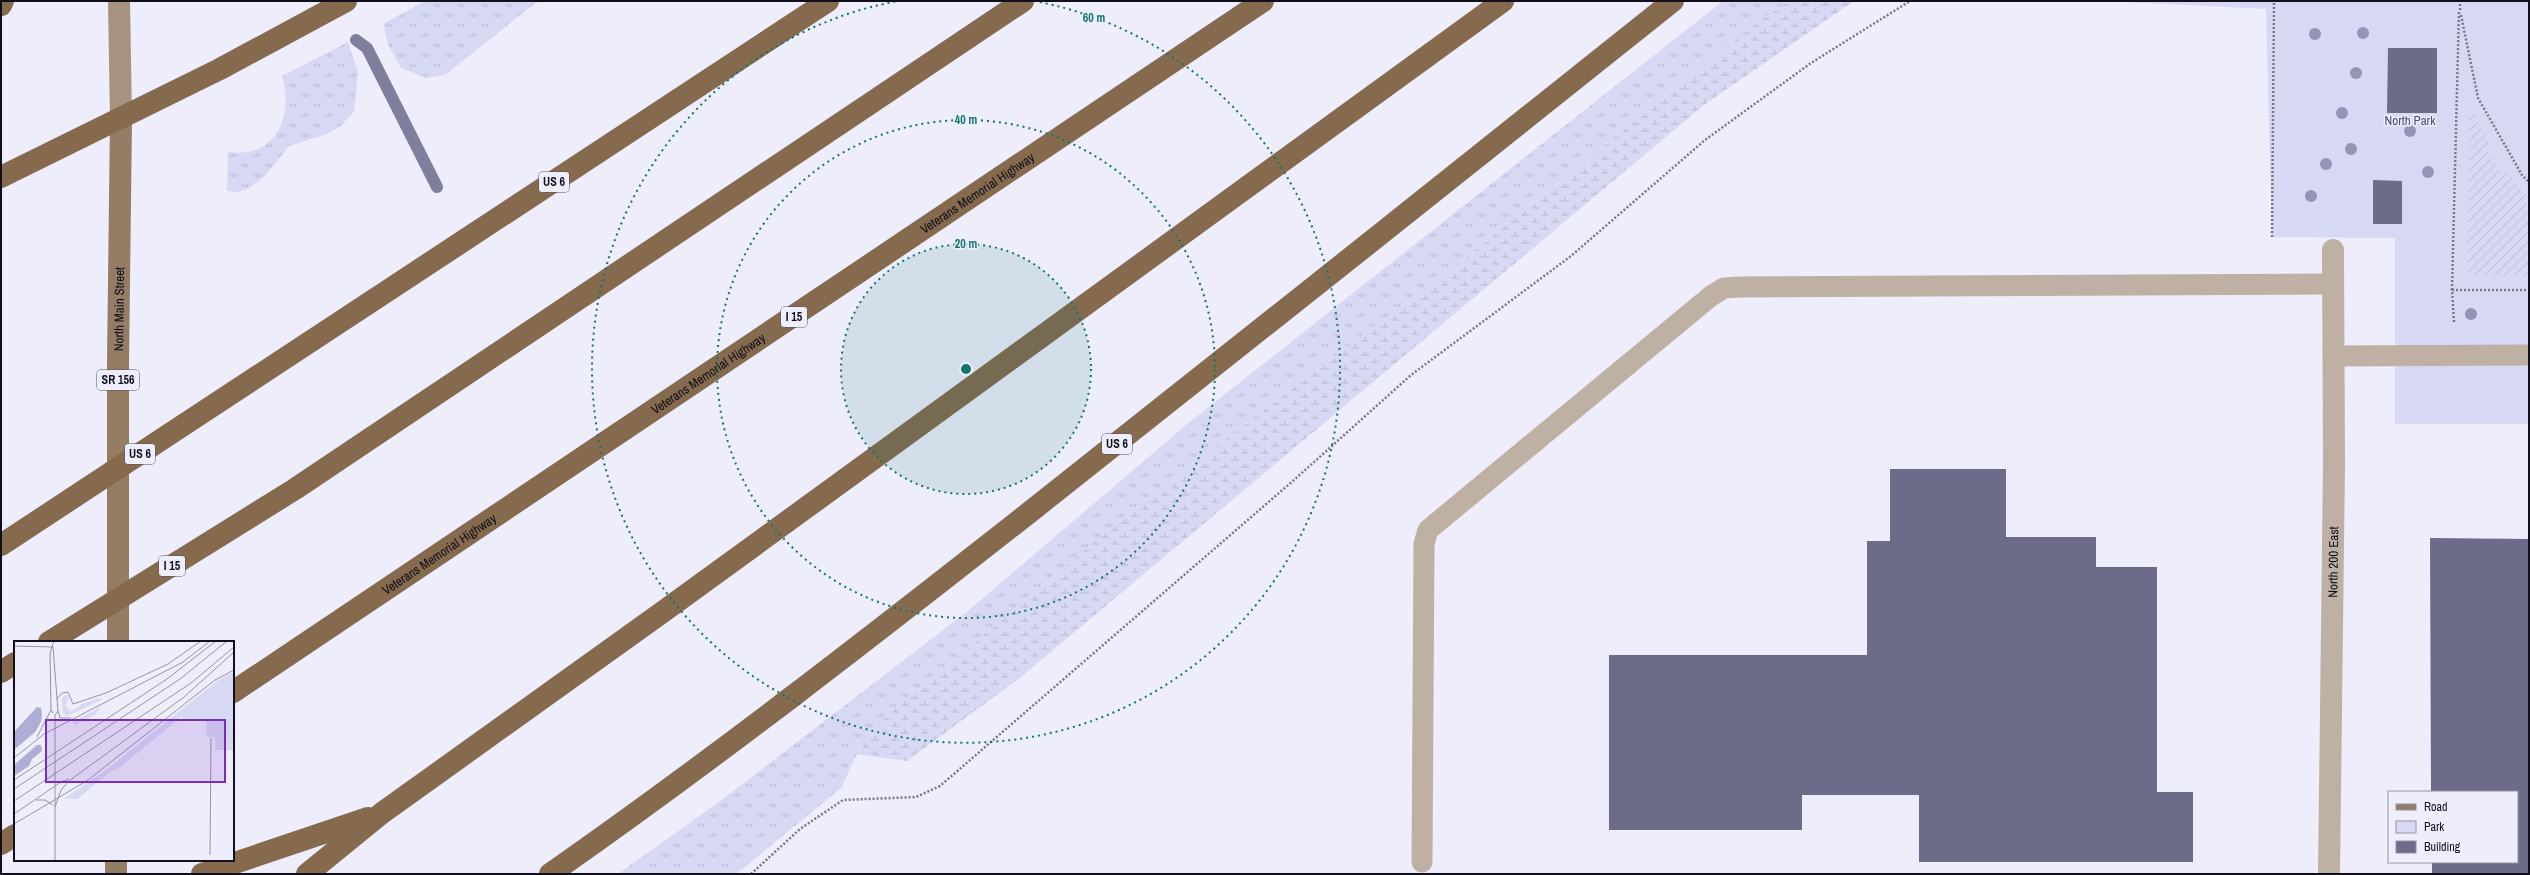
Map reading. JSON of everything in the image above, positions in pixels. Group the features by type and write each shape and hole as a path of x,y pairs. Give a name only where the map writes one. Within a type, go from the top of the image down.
{"highway":[{"path":"1,5 3,1"},
{"path":"1,177 238,60 346,1"},
{"name":"US 6","path":"1,545 828,1"},
{"name":"I 15","path":"51,641 294,489 1023,1"},
{"name":"Veterans Memorial Highway","path":"234,691 324,633 1263,1"},
{"path":"307,874 382,813 652,620 1503,1"},
{"name":"US 6","path":"550,874 704,765 847,656 1162,409 1673,1"},
{"path":"1,672 14,664"},
{"path":"202,874 382,813"},
{"path":"1,844 14,836"}],"main road":[{"name":"North Main Street","path":"118,641 118,363 121,119 119,1"},
{"path":"116,861 116,874"}],"street":[{"name":"North 200 East","path":"2329,874 2334,464 2332,356 2333,250"}],"lane":[{"path":"1422,862 1424,544 1428,530 1711,296 1724,288 1740,286 2333,284"},
{"path":"2332,356 2529,355"}],"path":[{"path":"751,874 800,829 843,800 916,797 940,786 1288,486 1411,375 1571,256 1704,140 1811,63 1910,1"},
{"path":"2272,237 2274,1"},
{"path":"2454,329 2452,290 2460,1"},
{"path":"2460,10 2478,98 2522,175 2529,182"},
{"path":"2452,290 2529,290"}],"green space":[{"path":"425,1 538,1 445,75 426,78 401,68 388,44 383,24"},
{"path":"1723,1 1789,1 1755,24 1464,259 1141,503 882,720 857,754 841,788 736,874 618,874 719,802 968,611 1186,425"},
{"path":"1789,1 1854,1 1704,105 1022,676 907,761 857,754 882,720 1141,503 1464,259 1755,24"},
{"name":"North Park","path":"2108,1 2529,1 2529,424 2395,424 2395,238 2272,237 2266,9"},
{"path":"348,42 358,72 354,111 341,126 327,134 289,146 266,175 250,188 238,192 227,191 228,152 245,152 258,149 269,142 278,132 283,120 285,106 285,91 282,76"},
{"path":"2470,113 2475,115 2490,146 2487,150 2502,175 2507,172 2527,196 2523,199 2529,205 2529,276 2467,275"}],"building":[{"path":"2388,48 2437,48 2437,113 2387,113"},
{"path":"2373,180 2402,181 2402,224 2373,224"},
{"path":"1890,469 2006,469 2006,537 2096,537 2096,567 2157,567 2157,792 2193,792 2193,862 1919,862 1919,795 1802,795 1802,830 1609,830 1609,655 1867,655 1867,541 1890,541"},
{"path":"2430,538 2529,539 2529,874 2432,874 2432,863 2518,863 2518,791 2431,791"}],"waterway":[{"path":"356,40 367,48 437,187"}]}
